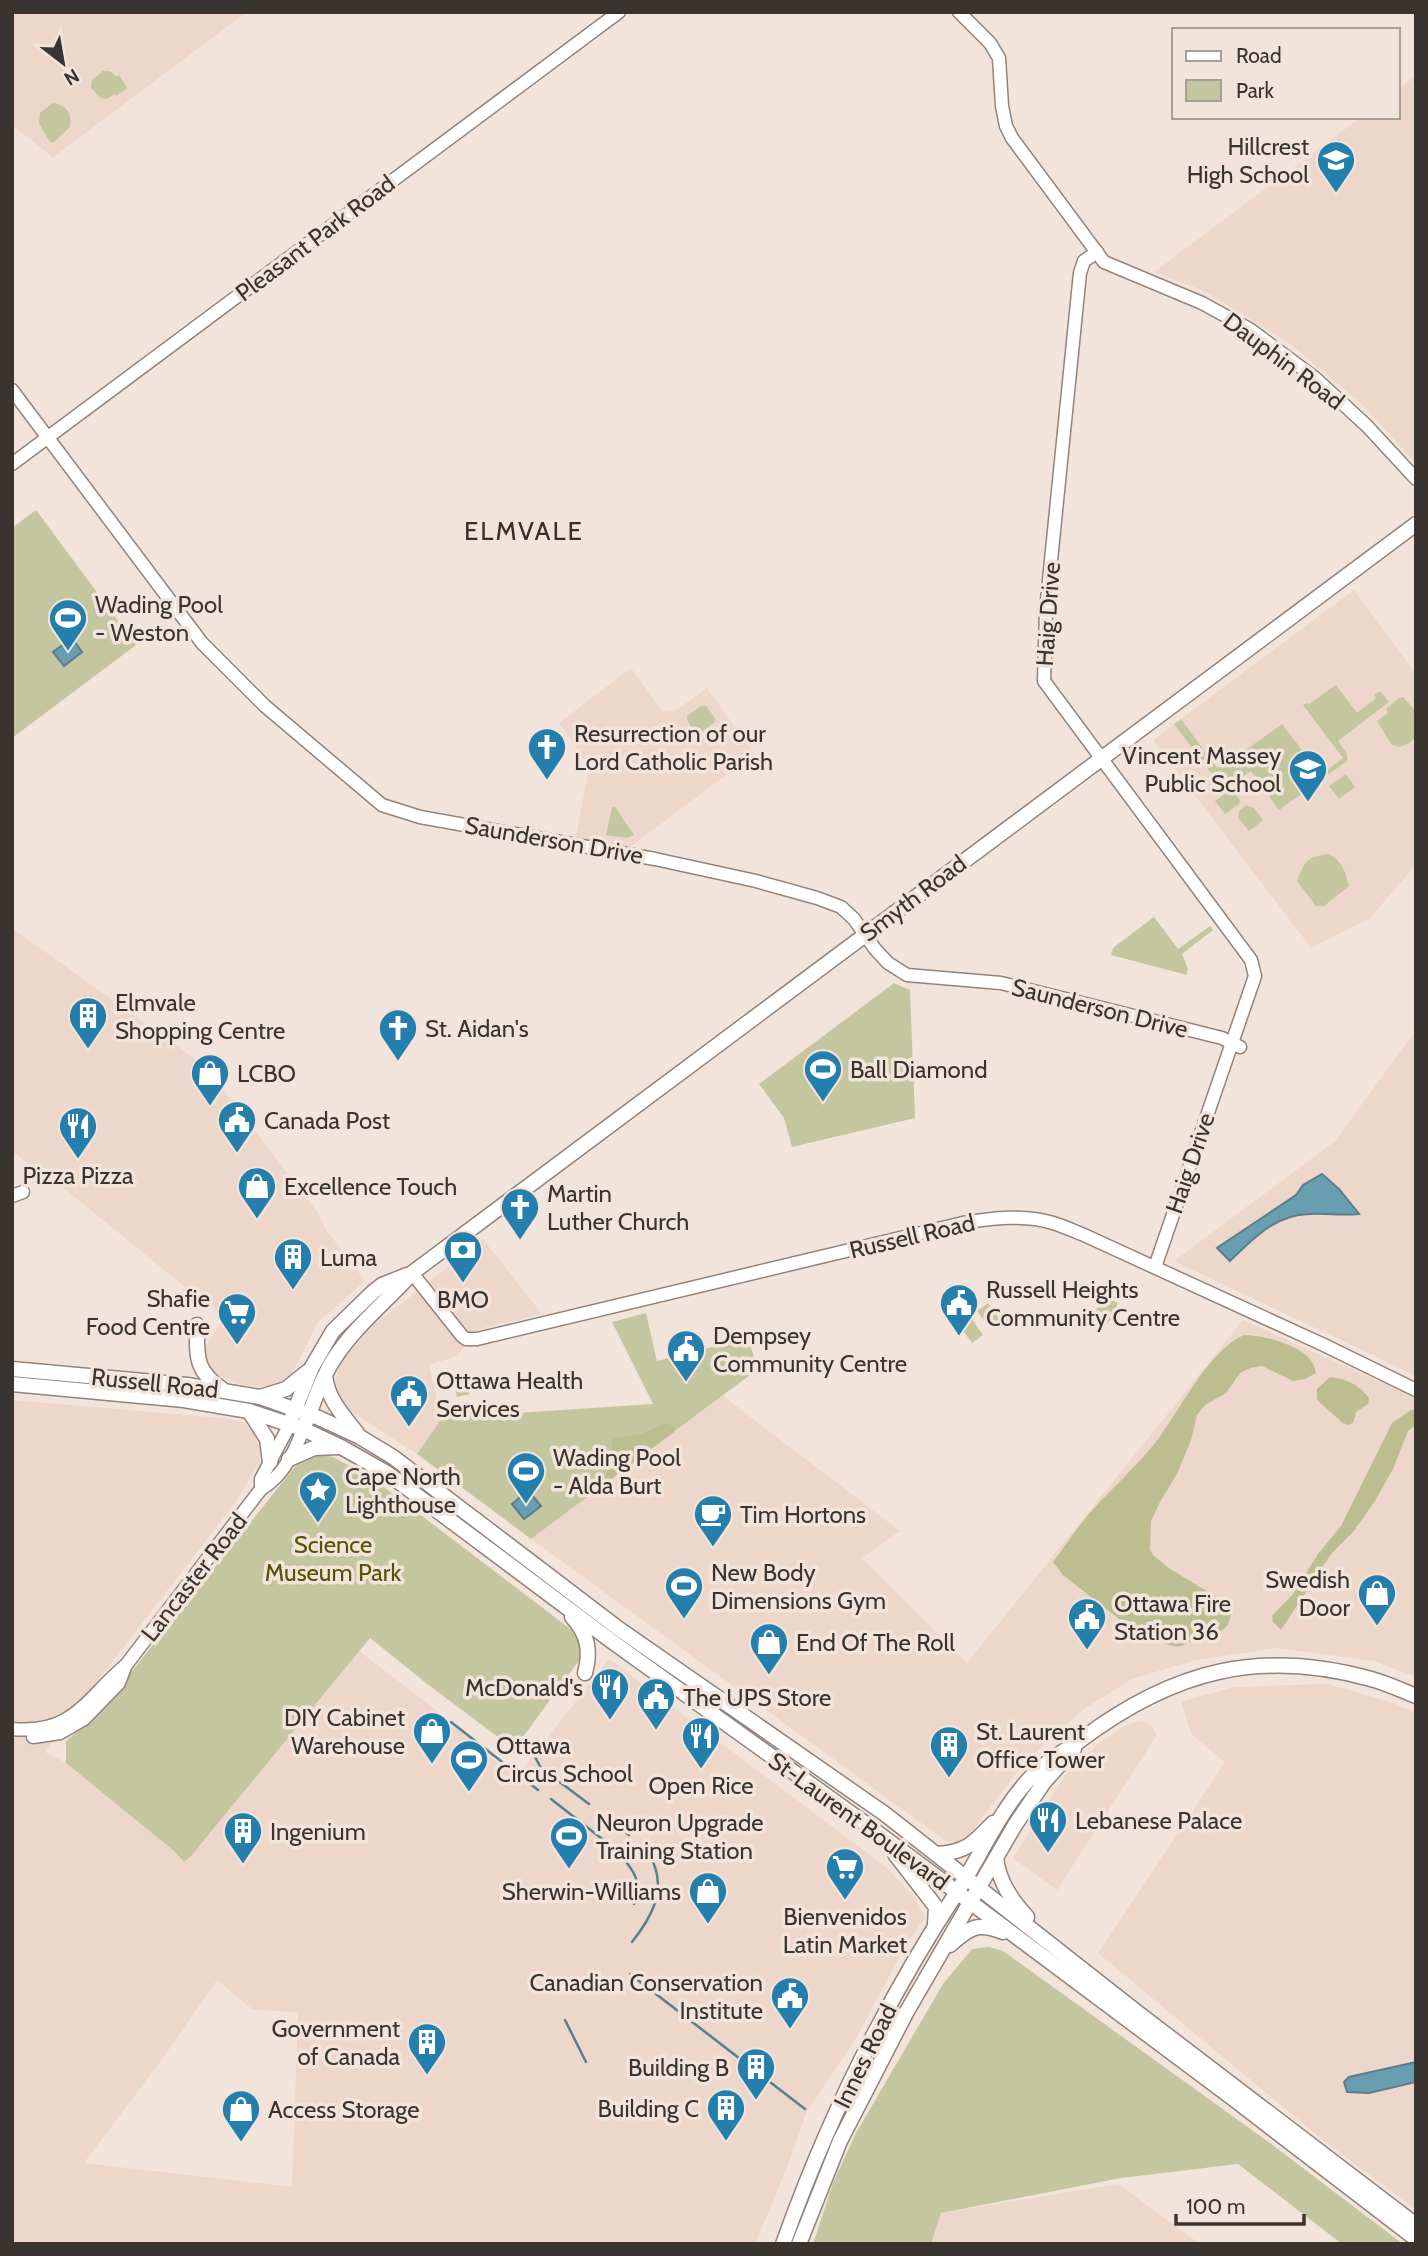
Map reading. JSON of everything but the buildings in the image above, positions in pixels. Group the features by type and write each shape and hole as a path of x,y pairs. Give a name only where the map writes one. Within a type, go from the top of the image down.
{"main road":[{"name":"Smyth Road","path":"296,1427 333,1331 382,1285 412,1273 1416,524"},
{"path":"197,1325 199,1366 205,1375 223,1390"},
{"name":"Russell Road","path":"12,1369 223,1390 260,1397 302,1411"},
{"path":"260,1397 286,1389 318,1371 334,1404 360,1437"},
{"path":"137,1395 140,1380"},
{"name":"Russell Road","path":"12,1384 184,1401 249,1411 296,1427"},
{"path":"184,1401 187,1385"},
{"path":"249,1411 264,1433 270,1462"},
{"name":"St-Laurent Boulevard","path":"302,1411 360,1437 407,1467 630,1636 872,1805 1056,1948 1237,2096"},
{"name":"St-Laurent Boulevard","path":"296,1427 341,1447 396,1479 956,1893 1416,2225"},
{"path":"289,1459 314,1448 341,1447"},
{"path":"551,1596 576,1622 587,1639 589,1658 585,1673"},
{"path":"937,1854 967,1848 1010,1804 1044,1763 1114,1715 1146,1697 1197,1676 1247,1667 1301,1666 1372,1679 1416,1696"},
{"name":"Innes Road","path":"799,2244 844,2134 939,1955 1029,1803 1081,1740"},
{"name":"Innes Road","path":"783,2244 810,2173 889,2004 1010,1804"},
{"path":"881,1837 933,1902 937,1911 935,1924"},
{"path":"996,1858 999,1879 1017,1906 1056,1948"},
{"path":"939,1955 962,1934 976,1927 988,1927 1019,1939"},
{"name":"St-Laurent Boulevard","path":"1303,2146 1416,2239"}],"street":[{"name":"Pleasant Park Road","path":"12,464 619,12"},
{"path":"959,12 990,43 999,58 1002,106 1006,126 1012,138 1097,253"},
{"name":"Dauphin Road","path":"1097,253 1110,266 1202,303 1251,330 1324,386 1367,426 1416,479"},
{"name":"Haig Drive","path":"1097,253 1084,261 1080,273 1047,597 1044,681 1251,960 1255,976 1236,1045 1155,1267"},
{"name":"Saunderson Drive","path":"12,390 202,643 265,706 382,805 420,817 588,846 755,881 817,898 841,907 854,919 888,963 908,975 1001,983 1208,1035 1236,1045"},
{"name":"Russell Road","path":"412,1273 462,1336 466,1339 477,1339 963,1223 992,1218 1031,1219 1051,1222 1155,1267 1416,1390"},
{"name":"Lancaster Road","path":"12,1729 44,1728 77,1714 98,1694 125,1665 261,1489 274,1481 289,1459 296,1427"},
{"name":"Lancaster Road","path":"261,1489 261,1479 270,1462 296,1427"},
{"name":"Lancaster Road","path":"12,1735 37,1737 60,1733 84,1719 119,1683 125,1665"}],"shaded area":[{"path":"12,12 247,12 53,157 12,125"},
{"name":"Hillcrest High School","path":"1416,76 1416,464 1363,405 1289,343 1204,291 1154,272 1358,119 1400,119 1400,88"},
{"name":"Vincent Massey Public School","path":"1354,590 1416,674 1416,865 1369,919 1311,948 1153,740"},
{"path":"631,668 662,711 677,710 707,688 754,754 630,847 576,837 589,766 559,723"},
{"path":"12,928 205,1066 319,1214 325,1228 365,1281 318,1322 292,1374 279,1384 259,1387 236,1383 217,1374 206,1363 203,1351 223,1318 44,1172 12,1151"},
{"path":"1416,1030 1416,1376 1174,1261 1335,1141"},
{"path":"483,1239 542,1314 479,1329 457,1356 429,1365 442,1418 417,1454 352,1412 338,1397 334,1383 341,1362 374,1325"},
{"path":"1243,1320 1416,1398 1416,1677 1374,1661 1276,1648 1192,1661 1132,1679 1084,1709 1025,1762 969,1835 958,1843 946,1841 531,1539 723,1396 900,1531 862,1558 967,1663"},
{"path":"12,1400 232,1419 244,1423 256,1435 261,1454 259,1463 235,1503 45,1752 66,1763 184,1862 359,1651 431,1706 516,1778 609,1659 886,1867 916,1899 925,1918 907,1943 854,2042 807,2111 755,2244 12,2244","holes":["217,1980 253,2010 298,2012 292,2187 84,2163 163,2058"]},
{"path":"1328,1684 1390,1702 1416,1713 1416,2210 1319,2137 1098,1953 1225,1762 1192,1735 1181,1702 1234,1687"},
{"path":"1143,1721 1151,1725 1157,1735 1057,1890 1013,1858 1065,1776 1098,1744 1123,1727"},
{"path":"1118,2184 1200,2244 931,2244 941,2213"}],"green space":[{"path":"103,71 119,75 126,89 116,96 115,94 106,99 101,98 91,88 92,80"},
{"path":"53,103 65,108 69,114 70,127 54,142 50,142 39,123 40,113"},
{"path":"36,510 136,645 12,738 12,528"},
{"path":"1336,685 1357,713 1376,698 1374,695 1380,691 1389,702 1338,741 1347,754 1347,761 1279,810 1251,771 1224,790 1174,724 1181,719 1217,768 1282,724 1321,775 1343,758 1303,705 1309,704"},
{"path":"1403,697 1414,709 1416,736 1410,743 1399,747 1391,744 1377,721 1388,713 1386,709"},
{"path":"701,706 706,706 715,718 714,723 699,734 691,726 687,716"},
{"path":"1346,774 1355,787 1339,799 1329,786"},
{"path":"1231,789 1240,800 1239,804 1225,814 1215,801"},
{"path":"1246,805 1254,808 1263,820 1249,831 1238,818 1239,811"},
{"path":"612,807 615,807 634,835 627,838 606,835"},
{"path":"1329,854 1343,867 1349,886 1324,906 1316,906 1297,881 1307,861"},
{"path":"1154,917 1178,949 1210,926 1213,930 1182,954 1188,969 1187,975 1111,955 1113,948"},
{"path":"894,983 910,990 915,1118 792,1147 784,1118 759,1084"},
{"path":"1104,1296 1118,1303 1113,1317 1106,1325 1092,1318"},
{"path":"988,1303 1001,1321 990,1329 977,1311"},
{"path":"646,1313 657,1361 748,1338 758,1369 531,1539 417,1454 442,1418 653,1404 612,1322"},
{"path":"970,1316 983,1335 972,1343 959,1325"},
{"path":"1244,1335 1271,1339 1291,1346 1307,1356 1316,1373 1293,1381 1262,1366 1250,1368 1240,1373 1226,1393 1205,1405 1197,1415 1191,1440 1177,1474 1151,1521 1150,1550 1170,1569 1222,1600 1231,1613 1227,1626 1218,1633 1181,1646 1173,1646 1128,1626 1063,1575 1053,1562 1089,1514 1155,1443 1207,1368 1231,1342"},
{"path":"1330,1377 1352,1383 1369,1398 1368,1404 1356,1412 1353,1423 1343,1423 1317,1400 1317,1389"},
{"path":"465,1378 470,1394 457,1397 453,1381"},
{"path":"1411,1410 1416,1410 1416,1425 1408,1431 1393,1469 1375,1501 1353,1532 1331,1554 1281,1630 1273,1622 1272,1616 1293,1594 1318,1554 1341,1526 1392,1423"},
{"path":"665,1423 676,1427 674,1432 611,1479 605,1479 613,1458 611,1444 614,1438 642,1434"},
{"name":"Science Museum Park","path":"315,1453 333,1457 372,1478 577,1634 582,1644 581,1658 514,1749 370,1638 184,1862 66,1763 66,1741 89,1722 116,1691 297,1464"},
{"path":"989,1947 1003,1951 1270,2143 1403,2244 1342,2244 1238,2164 1121,2178 941,2213 931,2244 813,2244 833,2183 856,2133 943,1984 972,1949"}],"water":[{"name":"Wading Pool - Weston","path":"72,638 82,652 64,666 53,652"},
{"path":"1322,1174 1339,1189 1359,1214 1309,1214 1285,1219 1265,1230 1230,1261 1217,1248 1296,1195 1303,1185"},
{"name":"Wading Pool - Alda Burt","path":"528,1490 541,1506 524,1519 512,1504"},
{"path":"1416,2062 1416,2082 1369,2093 1347,2092 1344,2082 1349,2077"}],"waterway":[{"path":"451,1722 538,1790"},
{"path":"542,1745 535,1757 541,1768 589,1804"},
{"path":"551,1799 606,1842"},
{"path":"601,1813 629,1835"},
{"path":"618,1852 632,1870 637,1882 634,1904"},
{"path":"632,1942 655,1904 658,1884 653,1862"},
{"path":"630,1974 805,2109"},
{"path":"565,2020 586,2062"}],"place":[{"name":"Hillcrest High School","path":"1336,194"},
{"name":"Wading Pool - Weston","path":"68,652"},
{"name":"Resurrection of our Lord Catholic Parish","path":"547,781"},
{"name":"Vincent Massey Public School","path":"1308,803"},
{"name":"Elmvale Shopping Centre","path":"88,1050"},
{"name":"St. Aidan's","path":"398,1062"},
{"name":"Ball Diamond","path":"823,1103"},
{"name":"LCBO","path":"210,1107"},
{"name":"Canada Post","path":"237,1154"},
{"name":"Pizza Pizza","path":"78,1160"},
{"name":"Excellence Touch","path":"257,1220"},
{"name":"Martin Luther Church","path":"520,1241"},
{"name":"BMO","path":"463,1284"},
{"name":"Luma","path":"293,1291"},
{"name":"Russell Heights Community Centre","path":"959,1337"},
{"name":"Shafie Food Centre","path":"237,1346"},
{"name":"Dempsey Community Centre","path":"686,1383"},
{"name":"Ottawa Health Services","path":"409,1428"},
{"name":"Wading Pool - Alda Burt","path":"526,1505"},
{"name":"Cape North Lighthouse","path":"318,1524"},
{"name":"Tim Hortons","path":"713,1548"},
{"name":"New Body Dimensions Gym","path":"684,1620"},
{"name":"Swedish Door","path":"1377,1627"},
{"name":"Ottawa Fire Station 36","path":"1087,1651"},
{"name":"End Of The Roll","path":"769,1676"},
{"name":"McDonald's","path":"610,1721"},
{"name":"The UPS Store","path":"656,1731"},
{"name":"DIY Cabinet Warehouse","path":"432,1765"},
{"name":"Open Rice","path":"701,1770"},
{"name":"St. Laurent Office Tower","path":"949,1779"},
{"name":"Ottawa Circus School","path":"469,1793"},
{"name":"Lebanese Palace","path":"1048,1854"},
{"name":"Ingenium","path":"243,1865"},
{"name":"Neuron Upgrade Training Station","path":"569,1870"},
{"name":"Bienvenidos Latin Market","path":"845,1901"},
{"name":"Sherwin-Williams","path":"708,1925"},
{"name":"Canadian Conservation Institute","path":"790,2030"},
{"name":"Government of Canada","path":"427,2076"},
{"name":"Building B","path":"756,2101"},
{"name":"Building C","path":"726,2142"},
{"name":"Access Storage","path":"241,2143"}],"district":[{"name":"ELMVALE","path":"524,531"}]}
